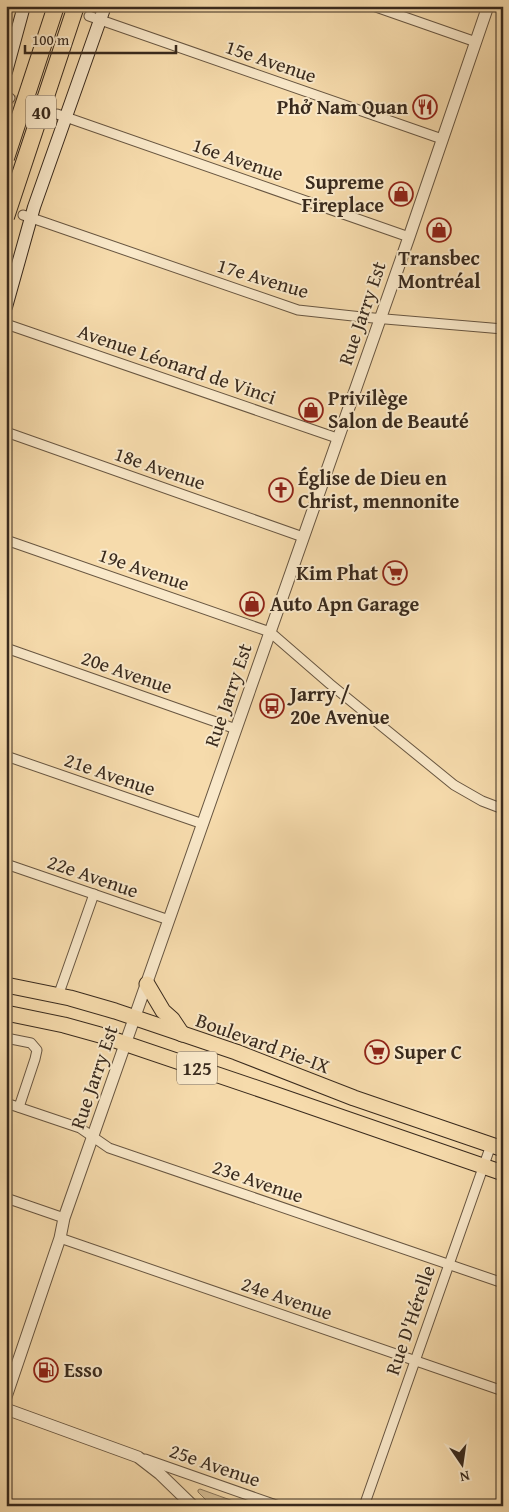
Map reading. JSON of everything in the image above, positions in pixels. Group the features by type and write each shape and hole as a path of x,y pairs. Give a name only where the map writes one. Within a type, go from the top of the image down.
{"highway":[{"name":"40","path":"6,158 56,6"},
{"name":"40","path":"6,217 76,6"}],"main road":[{"path":"6,72 24,6"},
{"path":"6,307 27,217 94,18 105,6"},
{"name":"Boulevard Pie-IX","path":"9,984 106,1008 236,1052 354,1098 497,1147"},
{"path":"147,984 163,1011 182,1034"},
{"name":"125","path":"6,1013 81,1030 125,1044 503,1173"},
{"path":"6,1024 22,1017"}],"street":[{"path":"373,6 476,42"},
{"name":"Rue Jarry Est","path":"6,1397 60,1238 64,1218 409,237 488,6"},
{"name":"15e Avenue","path":"94,18 442,139"},
{"name":"16e Avenue","path":"61,116 409,237"},
{"name":"17e Avenue","path":"27,217 298,310 503,329"},
{"name":"Avenue Léonard de Vinci","path":"6,324 337,438"},
{"name":"18e Avenue","path":"6,432 303,537"},
{"name":"19e Avenue","path":"6,540 270,632"},
{"path":"270,632 330,684 454,785 475,797 503,809"},
{"name":"20e Avenue","path":"6,648 236,729"},
{"name":"21e Avenue","path":"6,756 202,824"},
{"name":"22e Avenue","path":"6,864 169,920"},
{"path":"58,996 94,894"},
{"path":"6,1038 28,1042 33,1044 37,1050 36,1059 18,1108"},
{"name":"23e Avenue","path":"6,1103 80,1128 109,1148 503,1283"},
{"name":"Rue D'Hérelle","path":"364,1506 484,1166 497,1147"},
{"path":"6,1198 64,1218"},
{"name":"24e Avenue","path":"60,1238 503,1391"},
{"path":"6,1409 138,1457 160,1474 193,1506"},
{"name":"25e Avenue","path":"138,1457 279,1506"}],"shaded area":[{"path":"200,1489 247,1506 212,1506 198,1492"}],"tunnel":[{"path":"61,6 89,16"},
{"path":"10,98 57,114"}],"place":[{"name":"Phở Nam Quan","path":"425,107"},
{"name":"Supreme Fireplace","path":"401,194"},
{"name":"Transbec Montréal","path":"439,230"},
{"name":"Privilège Salon de Beauté","path":"311,410"},
{"name":"Église de Dieu en Christ, mennonite","path":"281,490"},
{"name":"Kim Phat","path":"395,573"},
{"name":"Auto Apn Garage","path":"252,604"},
{"name":"Jarry / 20e Avenue","path":"272,706"},
{"name":"Super C","path":"377,1052"},
{"name":"Esso","path":"46,1370"}]}
